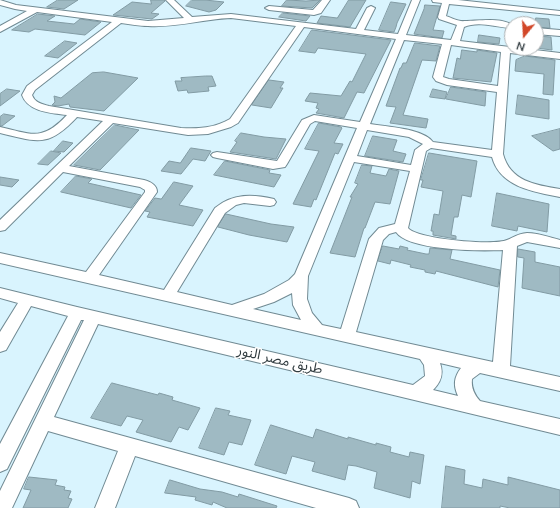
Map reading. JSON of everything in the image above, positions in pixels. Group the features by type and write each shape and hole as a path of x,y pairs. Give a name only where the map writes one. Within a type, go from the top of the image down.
{"street":[{"path":"170,0 191,20"},
{"path":"259,19 275,0"},
{"path":"269,8 314,13 318,11 326,0"},
{"path":"317,329 306,317 300,303 298,289 301,276 416,0"},
{"path":"436,0 458,1 510,8 559,11"},
{"path":"472,0 559,11"},
{"path":"446,1 442,17 463,24 474,22 504,26"},
{"path":"0,29 33,10 42,3"},
{"path":"2,5 118,21 159,24 221,15 504,49"},
{"path":"359,31 371,8"},
{"path":"510,8 510,16"},
{"path":"544,31 560,32 559,11"},
{"path":"118,21 32,88 27,95 29,101 37,106 111,119 196,132 211,131 224,127 234,121 302,24"},
{"path":"463,24 460,26 451,43 438,77 439,79 447,82 503,90"},
{"path":"544,54 560,56"},
{"path":"505,56 498,163 504,172 516,181 531,187 560,193"},
{"path":"0,130 38,137 46,136 56,131 75,113"},
{"path":"217,155 277,165 282,162 306,122 320,118 412,134 426,140 430,145"},
{"path":"0,227 111,119"},
{"path":"400,228 421,150 424,147 430,145 498,154"},
{"path":"350,158 416,169"},
{"path":"59,168 144,184 151,188 151,192 90,278"},
{"path":"168,296 220,211 227,204 237,200 250,198 270,202"},
{"path":"347,336 376,239 381,232 390,228 400,228"},
{"path":"400,228 408,236 454,246 476,247 510,245"},
{"path":"501,371 510,245 513,240 524,238 560,244"},
{"path":"0,258 560,384"},
{"path":"232,310 281,293 293,285 301,276"},
{"name":"طريق مصر النور","path":"0,293 85,315 417,392 560,427"},
{"path":"0,346 27,300"},
{"path":"2,508 43,422 85,315"},
{"path":"0,463 85,315"},
{"path":"0,329 15,320"},
{"path":"417,392 428,385 434,375 433,363 425,353"},
{"path":"474,406 464,394 462,382 468,372 479,366"},
{"path":"43,422 349,508"},
{"path":"105,508 129,447"}],"building":[{"path":"58,0 78,0 64,9 47,7"},
{"path":"151,0 165,1 151,13 159,14 152,19 113,15 132,2 151,4"},
{"path":"192,0 224,2 216,10 209,12 186,6"},
{"path":"287,0 320,0 312,8 282,6"},
{"path":"349,0 366,0 350,27 317,23 321,16 337,18"},
{"path":"391,2 406,4 394,32 379,30"},
{"path":"425,5 440,6 433,30 444,31 442,38 414,34"},
{"path":"283,13 310,16 306,21 279,17"},
{"path":"38,14 55,16 47,21 74,24 80,19 101,22 85,35 35,29 29,32 12,30"},
{"path":"544,19 549,19 550,28 544,28"},
{"path":"312,30 391,40 364,93 357,92 344,118 316,113 319,109 316,108 318,103 305,101 310,93 341,96 350,81 352,82 366,54 318,48 315,53 299,51"},
{"path":"479,35 500,38 499,44 478,42"},
{"path":"544,37 551,37 552,50 544,49"},
{"path":"65,41 77,43 58,58 45,56"},
{"path":"415,43 440,46 436,61 422,60 403,115 428,119 426,128 390,123 396,107 386,106 400,68 403,63 406,63"},
{"path":"462,50 477,52 477,50 497,53 491,82 453,78 457,58 460,59"},
{"path":"525,56 555,60 553,95 543,94 544,74 515,71 516,60"},
{"path":"104,72 138,78 104,111 70,107 69,104 58,106 52,105 55,102 54,96 61,98 92,73"},
{"path":"212,76 216,86 208,87 209,91 188,93 187,90 178,91 175,81 182,81 181,78"},
{"path":"269,80 284,82 280,88 283,88 271,108 252,105"},
{"path":"451,87 486,92 485,106 446,99"},
{"path":"7,89 20,91 0,106 0,94"},
{"path":"433,89 447,92 445,99 430,97"},
{"path":"518,95 549,100 549,119 516,114"},
{"path":"4,114 15,116 0,126 0,117"},
{"path":"319,123 341,127 342,128 334,143 343,144 338,154 335,153 316,200 314,199 311,207 293,204 319,151 305,149"},
{"path":"115,125 139,130 100,170 74,165"},
{"path":"560,129 560,149 553,151 532,136"},
{"path":"241,133 286,139 276,159 230,152"},
{"path":"373,136 397,140 393,151 406,154 403,162 365,156"},
{"path":"63,141 73,143 64,152 54,151"},
{"path":"191,148 211,151 205,161 193,159 181,174 161,171 169,161 180,163"},
{"path":"51,151 61,153 48,165 38,164"},
{"path":"429,153 477,161 471,197 462,195 458,217 454,217 451,235 456,236 456,239 433,235 433,231 431,231 434,214 439,215 443,191 421,187 423,180 421,180"},
{"path":"225,161 270,170 269,173 281,175 274,187 214,175"},
{"path":"362,165 372,166 370,173 386,176 389,169 399,171 390,204 375,202 364,228 355,257 330,253 352,197 350,197 358,184 355,183"},
{"path":"76,176 92,179 88,183 141,195 131,208 61,192"},
{"path":"0,177 19,180 12,187 0,185"},
{"path":"174,182 193,186 179,205 203,210 193,226 147,217 150,212 145,211 155,198 161,199"},
{"path":"497,193 549,204 547,232 518,226 517,231 492,226"},
{"path":"226,214 271,224 294,227 287,242 249,235 218,227"},
{"path":"383,246 399,249 400,246 408,248 407,250 426,254 429,254 430,248 452,250 450,259 500,270 498,287 436,271 435,274 425,272 425,270 410,267 411,265 391,260 390,264 378,261"},
{"path":"518,249 535,252 535,262 560,267 560,296 522,288 524,258 518,257"},
{"path":"112,383 158,395 159,393 173,397 172,400 200,408 188,430 179,427 171,442 136,432 143,420 127,416 121,426 91,418"},
{"path":"216,408 230,411 228,415 251,420 242,445 229,442 224,455 199,448"},
{"path":"271,425 313,438 316,429 348,439 348,437 376,445 376,443 391,447 390,452 409,457 410,452 424,455 420,484 412,481 410,498 374,488 377,472 356,466 348,465 345,480 312,471 315,462 292,456 286,474 255,465"},
{"path":"446,466 465,470 464,484 482,488 483,479 508,485 508,477 560,490 560,508 510,508 500,506 500,508 442,508"},
{"path":"29,477 57,480 55,485 65,487 64,490 71,491 68,498 72,499 68,508 23,508 31,490 24,489"},
{"path":"170,480 200,489 222,492 238,497 239,494 277,506 276,508 227,508 213,502 212,505 195,500 196,497 165,493"}]}
